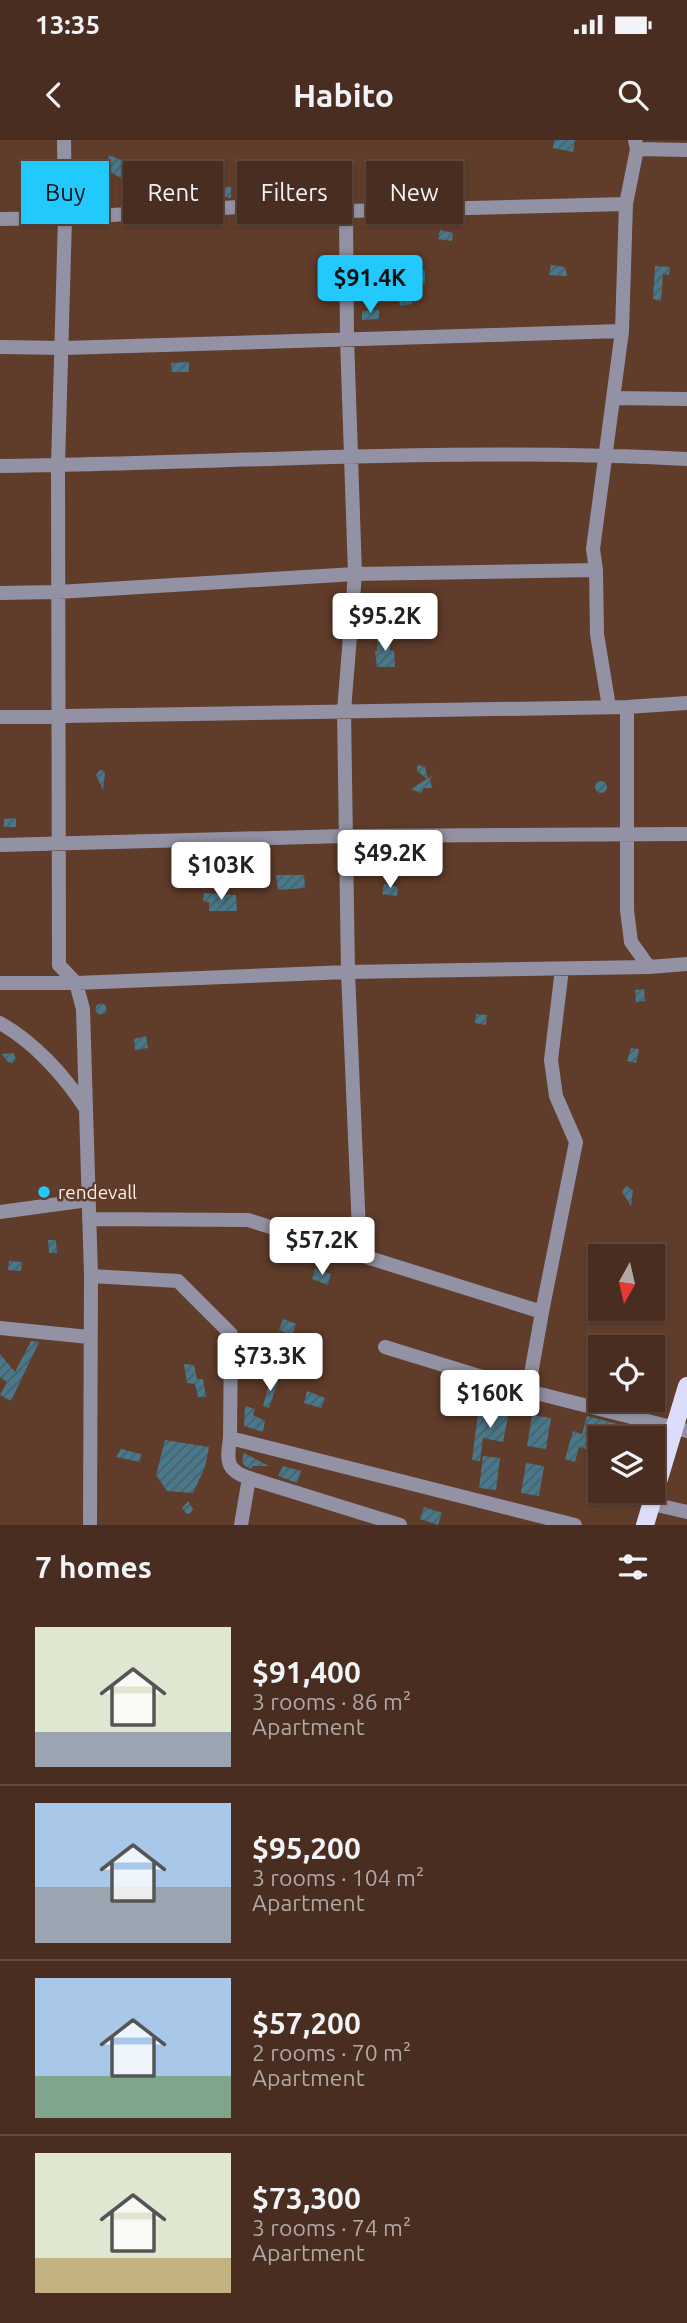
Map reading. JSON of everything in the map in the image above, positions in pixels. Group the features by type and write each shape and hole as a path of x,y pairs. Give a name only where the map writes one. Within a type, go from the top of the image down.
{"main road":[{"path":"645,1525 681,1430 687,1386"}],"street":[{"path":"64,140 64,161"},
{"path":"609,707 597,634 593,549 622,331 626,204 636,144 687,150"},
{"path":"352,211 626,204"},
{"path":"109,215 237,207"},
{"path":"0,219 21,219"},
{"path":"65,224 58,465 59,964 76,983 83,1009 91,1276 90,1525"},
{"path":"346,224 346,338 355,574 344,711 348,972 360,1255"},
{"path":"0,347 63,348 622,331"},
{"path":"614,398 687,399"},
{"path":"0,466 604,454 687,459"},
{"path":"0,593 58,593 355,574 596,569"},
{"path":"0,717 627,707 687,703"},
{"path":"627,707 627,910 631,942 649,967"},
{"path":"0,845 346,836 687,834"},
{"path":"0,983 76,983 348,972 649,967 687,964"},
{"path":"528,1391 576,1142 556,1096 551,1060 562,968"},
{"path":"0,1023 11,1029 40,1055 73,1089 86,1111"},
{"path":"0,1212 88,1200"},
{"path":"89,1219 248,1220 542,1312"},
{"path":"91,1276 178,1281 231,1335 230,1438 227,1456 236,1474 400,1525"},
{"path":"0,1328 89,1338"},
{"path":"385,1347 528,1391 681,1430"},
{"path":"230,1438 575,1525"},
{"path":"241,1525 249,1478"},
{"path":"652,1504 687,1512"}],"building":[{"path":"554,140 575,140 573,152 553,148"},
{"path":"109,155 121,160 123,179 109,172 109,161 107,161"},
{"path":"223,187 231,187 231,198 223,197"},
{"path":"440,230 453,233 452,241 438,239"},
{"path":"551,265 565,267 567,276 549,275"},
{"path":"655,266 670,267 669,275 663,274 661,301 653,299"},
{"path":"360,269 375,269 375,278 360,279"},
{"path":"416,270 425,270 425,284 410,284 412,304 400,306 399,299 375,302 373,289 399,286 398,277 416,275"},
{"path":"379,310 379,319 362,320 362,311"},
{"path":"189,362 189,372 172,372 171,363"},
{"path":"377,636 391,637 390,650 394,650 395,667 377,667"},
{"path":"419,765 425,767 428,779 433,775 430,779 432,788 424,788 421,793 411,789 427,779 417,771"},
{"path":"100,770 105,774 103,790 96,775"},
{"path":"601,781 607,787 601,793 595,787"},
{"path":"16,818 16,827 4,827 4,819"},
{"path":"276,875 304,875 305,888 278,890"},
{"path":"384,884 398,887 397,896 382,894"},
{"path":"204,893 236,895 237,911 209,911 209,902 203,901"},
{"path":"644,989 645,1001 636,1002 635,990"},
{"path":"101,1004 105,1005 105,1013 101,1014 97,1013 96,1009 97,1005"},
{"path":"476,1014 487,1015 486,1025 475,1023"},
{"path":"146,1036 148,1048 135,1050 134,1039"},
{"path":"631,1048 639,1049 636,1063 627,1061"},
{"path":"13,1053 16,1058 13,1063 8,1062 2,1054"},
{"path":"626,1186 633,1190 631,1206 622,1192"},
{"path":"48,1240 56,1240 57,1253 49,1253"},
{"path":"9,1261 22,1262 21,1271 8,1270"},
{"path":"315,1269 331,1274 328,1285 312,1279"},
{"path":"283,1319 296,1324 292,1335 279,1330"},
{"path":"31,1341 39,1342 11,1401 0,1395 7,1382 0,1377 0,1354 15,1372"},
{"path":"184,1364 194,1365 197,1379 203,1379 206,1397 198,1397 195,1384 187,1383"},
{"path":"254,1364 268,1368 264,1379 251,1375"},
{"path":"270,1380 278,1382 269,1408 263,1406"},
{"path":"307,1391 325,1398 321,1408 304,1403"},
{"path":"245,1406 255,1409 253,1415 265,1421 263,1432 244,1426"},
{"path":"490,1409 509,1412 503,1442 483,1438 480,1461 472,1460 478,1414 489,1416"},
{"path":"532,1415 551,1418 546,1449 527,1446"},
{"path":"587,1416 625,1426 588,1426 588,1450 579,1447 575,1462 565,1459 573,1431 582,1434"},
{"path":"165,1440 209,1447 205,1467 193,1493 167,1491 156,1475"},
{"path":"121,1449 141,1454 140,1462 116,1457"},
{"path":"244,1453 269,1466 253,1466 251,1469 245,1466 242,1462"},
{"path":"483,1456 500,1458 496,1490 479,1488"},
{"path":"526,1463 544,1466 539,1496 521,1493"},
{"path":"283,1466 301,1471 297,1483 278,1476"},
{"path":"188,1501 193,1509 187,1514 182,1508"},
{"path":"424,1507 442,1513 438,1525 420,1519"}],"place":[{"name":"rendevall","path":"44,1192"}]}
